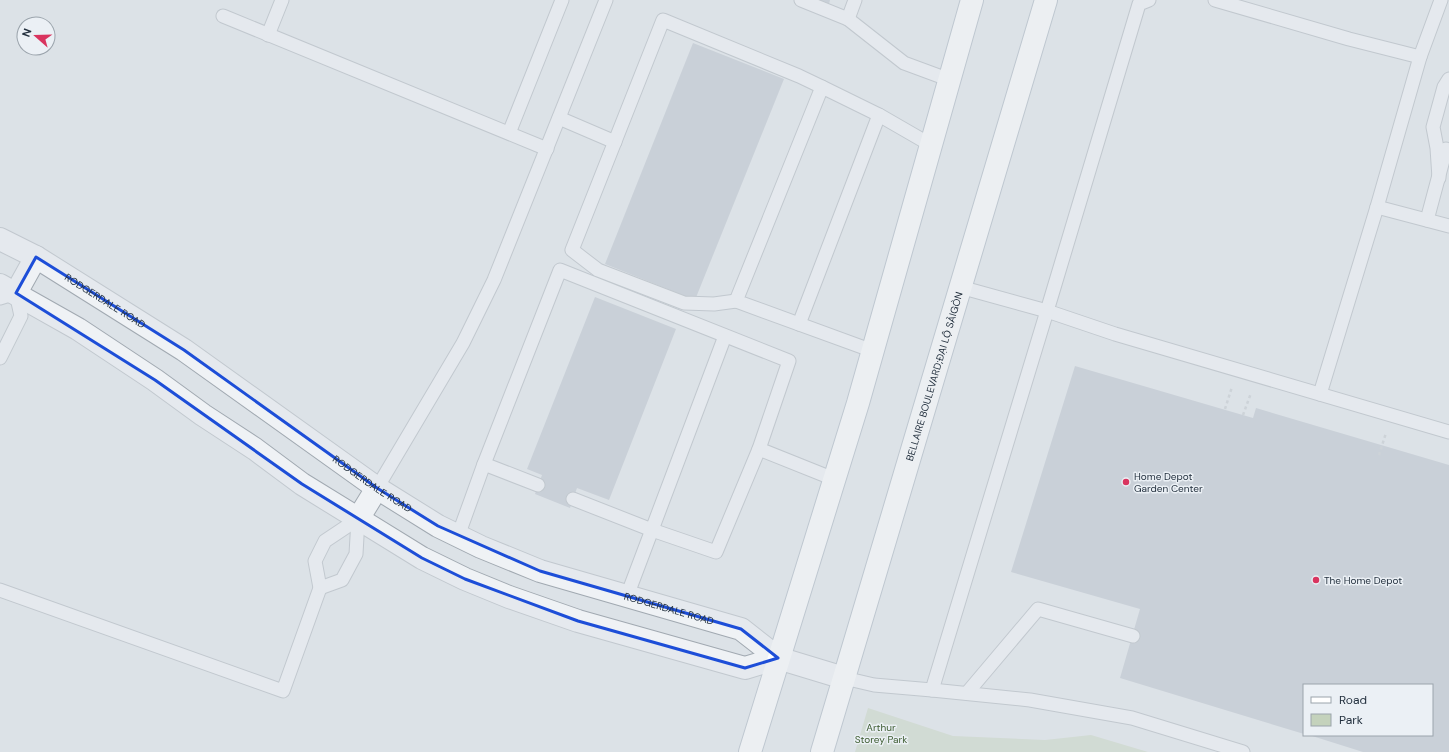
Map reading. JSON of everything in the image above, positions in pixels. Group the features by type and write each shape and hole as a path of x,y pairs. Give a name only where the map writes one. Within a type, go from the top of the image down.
{"main road":[{"path":"750,752 873,351 972,0"},
{"name":"BELLAIRE BOULEVARD;ĐẠI LỘ SÀIGÒN","path":"822,752 1046,0"}],"street":[{"name":"RODGERDALE ROAD","path":"0,239 36,257 184,350 377,488 438,526 481,548 540,571 741,629 778,658 844,678"},
{"path":"36,257 5,292 78,329 255,449 302,484 422,558 465,579 509,597 578,621 745,668 778,658"},
{"path":"358,519 377,488"}],"lane":[{"path":"268,35 282,0"},
{"path":"509,133 562,0"},
{"path":"377,488 463,343 491,287 606,0"},
{"path":"801,0 848,19 904,63 950,80"},
{"path":"848,19 854,0"},
{"path":"932,690 1139,4 1149,0"},
{"path":"1215,0 1349,39 1420,57"},
{"path":"1320,394 1377,207 1420,57 1441,0"},
{"path":"223,16 547,149"},
{"path":"873,351 736,301 714,304 684,303 598,270 572,250 663,20 799,76 879,115 931,145"},
{"path":"1439,178 1437,148 1433,127 1444,87 1449,79"},
{"path":"736,301 822,87"},
{"path":"799,324 879,115"},
{"path":"559,118 615,142"},
{"path":"1427,220 1446,149 1449,150"},
{"path":"1377,207 1449,226"},
{"path":"458,536 484,464 560,270 789,361 758,449 716,552 652,530 573,499"},
{"path":"960,287 1047,311 1115,334 1449,432"},
{"path":"0,358 21,316 5,292"},
{"path":"627,596 725,336"},
{"path":"758,449 834,479"},
{"path":"484,464 538,485"},
{"path":"0,590 283,691 320,588 315,561 325,541 358,519"},
{"path":"320,588 342,580 356,554 358,519"},
{"path":"967,693 1038,609 1133,636"},
{"path":"844,678 874,685 1030,700 1132,718 1243,752"}],"highlighted area":[{"path":"36,257 184,350 377,488 438,526 540,571 741,629 778,658 745,668 578,621 465,579 422,558 302,484 155,380 16,293"}],"green space":[{"name":"Arthur Storey Park","path":"868,708 953,736 1045,740 1091,735 1148,752 855,752"}],"building":[{"path":"820,0 830,0 829,4"},
{"path":"693,43 784,79 695,300 605,264"},
{"path":"595,297 676,329 609,500 577,488 570,508 535,494 542,475 527,469"},
{"name":"The Home Depot","path":"1075,366 1253,418 1256,408 1449,465 1449,752 1363,752 1312,736 1433,736 1433,684 1303,684 1303,734 1120,678 1140,609 1011,572"}],"place":[{"name":"Home Depot Garden Center","path":"1126,482"},
{"name":"The Home Depot","path":"1316,580"}]}
